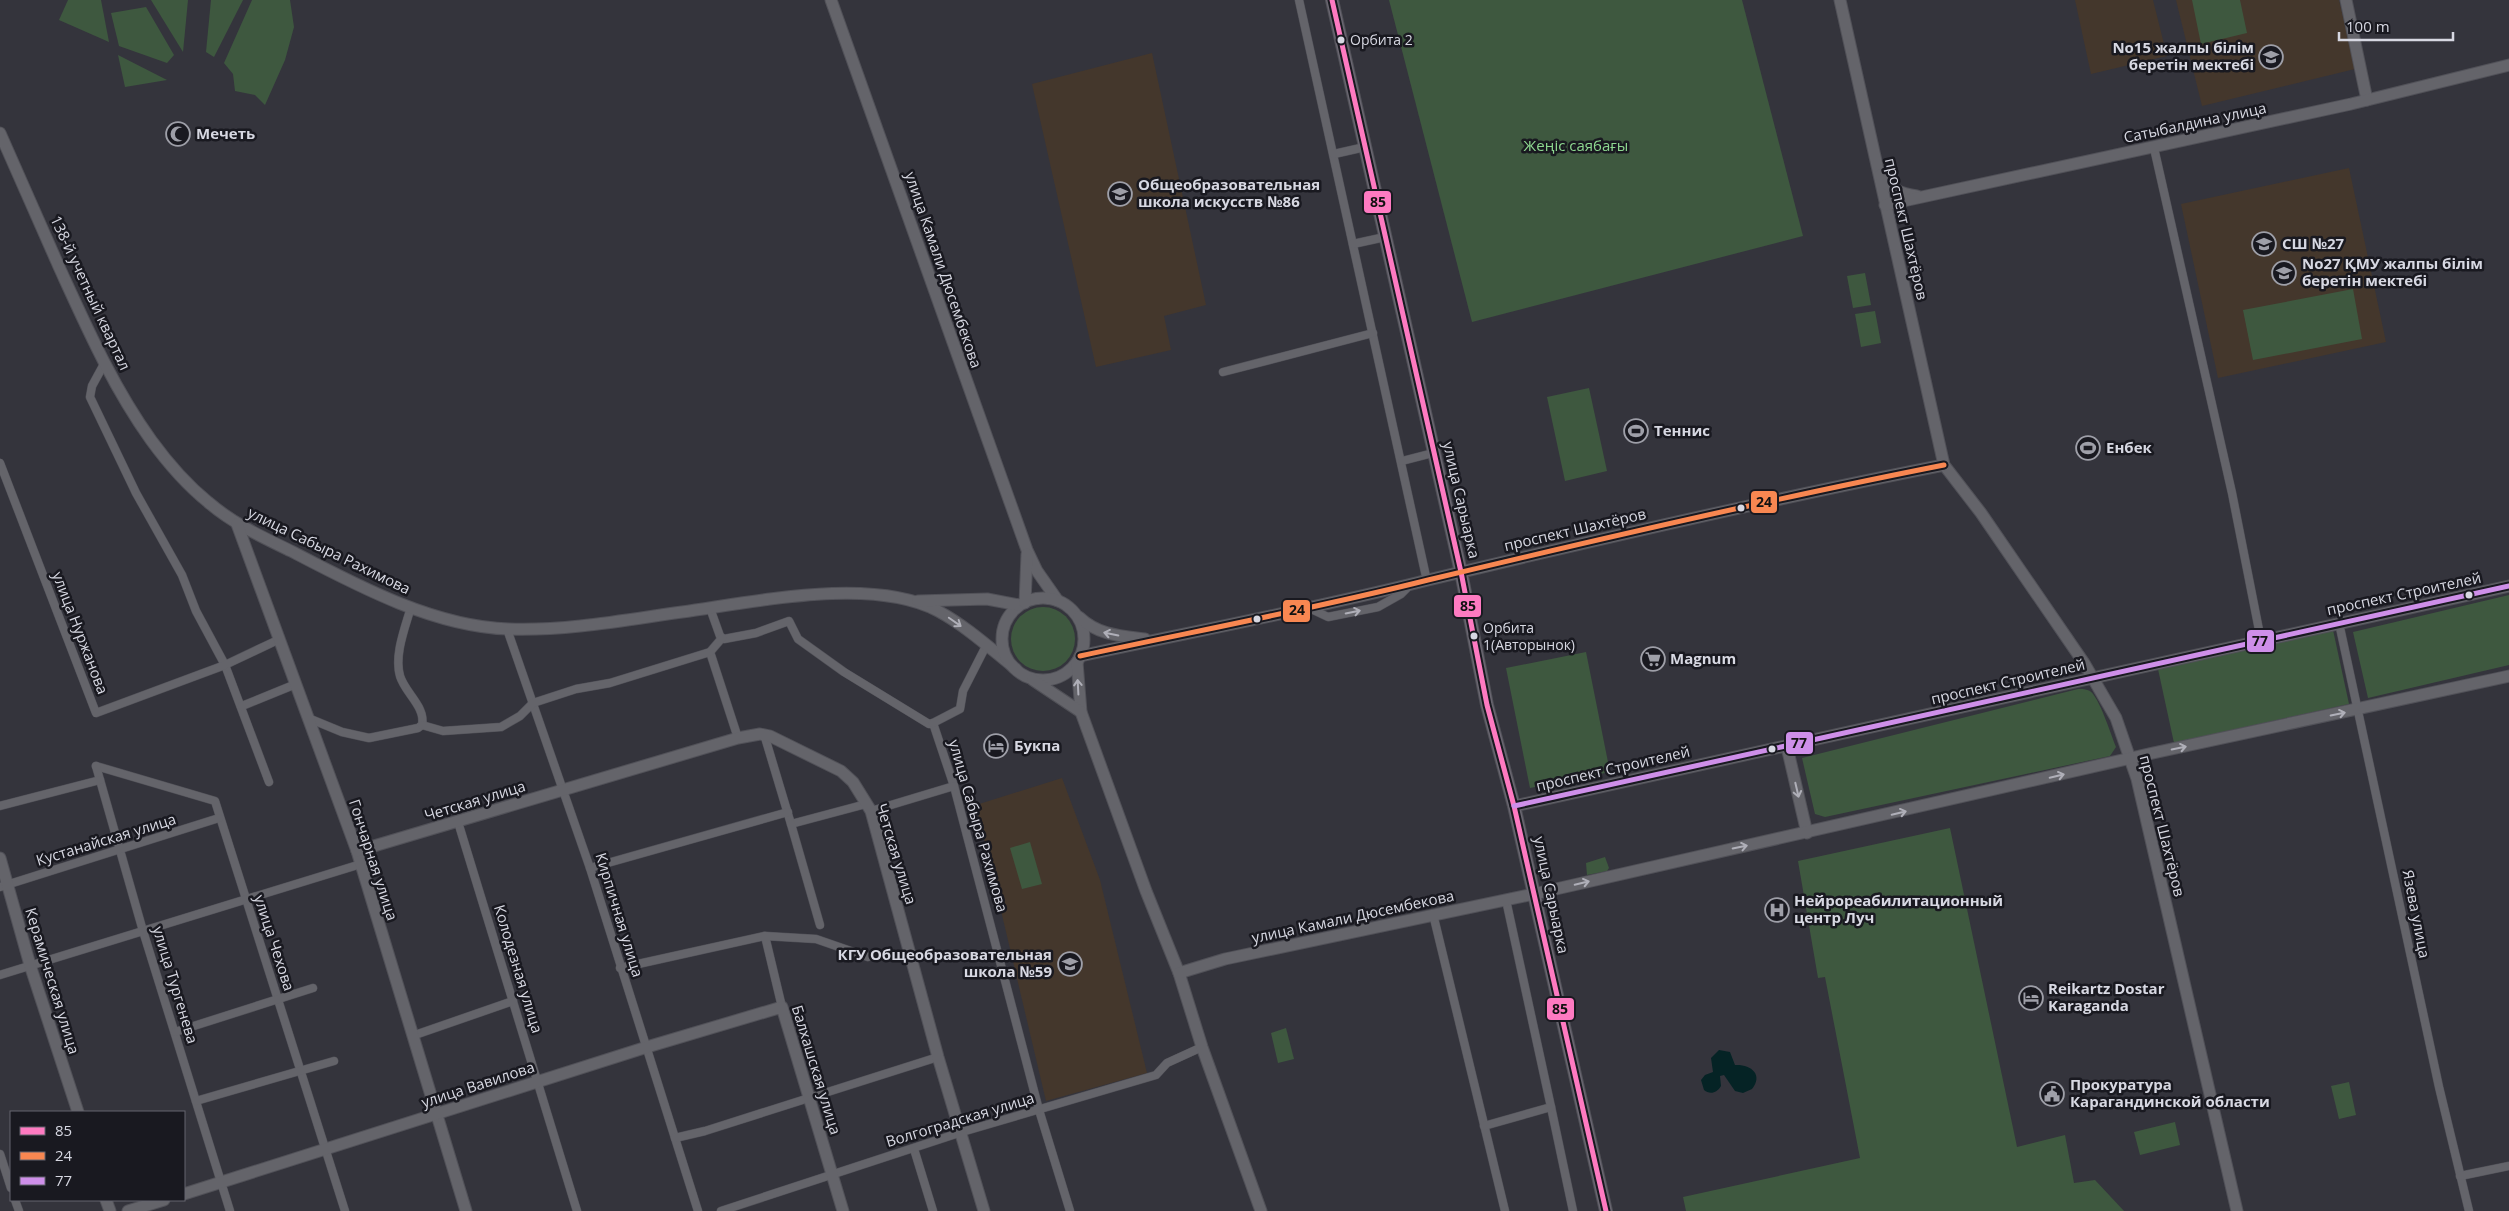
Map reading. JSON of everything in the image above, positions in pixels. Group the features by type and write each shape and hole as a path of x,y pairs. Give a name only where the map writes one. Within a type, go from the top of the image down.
{"main road":[{"name":"улица Камали Дюсембекова","path":"831,0 1027,550 1037,571 1058,601"},
{"name":"улица Сарыарка","path":"1332,0 1461,572 1487,705 1514,806 1606,1211"},
{"name":"проспект Шахтёров","path":"1840,0 1944,465 2046,606 2093,678 2116,718 2131,759 2237,1211"},
{"path":"2346,0 2367,100"},
{"name":"Сатыбалдина улица","path":"1886,205 2154,148 2509,66"},
{"name":"138-й учетный квартал","path":"0,133 104,364 151,440 179,474 207,502"},
{"path":"1878,171 1890,187 1898,192 1924,196"},
{"name":"проспект Шахтёров","path":"1079,659 1154,640 1427,581 1804,492 1944,465"},
{"name":"улица Сабыра Рахимова","path":"207,502 237,524 329,571 411,607 469,623 507,629 588,625 773,600 844,594 890,596 911,601"},
{"name":"Гончарная улица","path":"237,524 357,851 466,1211"},
{"path":"1016,669 1008,660 1002,639 1009,618 1022,604 1027,550"},
{"name":"проспект Строителей","path":"1514,806 1786,748 2261,640 2509,586"},
{"path":"911,601 986,599 1022,604 1047,598 1058,601 1074,612 1089,627 1100,632 1154,640"},
{"path":"911,601 937,610 1016,669 1055,692 1081,712"},
{"path":"1074,612 1084,633 1079,659 1081,712 1146,892 1178,973 1202,1047 1261,1211"},
{"path":"1027,676 1040,680 1054,678 1067,672 1079,659"},
{"path":"1534,894 1704,854 1807,833 2131,759 2509,676"},
{"name":"Четская улица","path":"357,851 738,738 764,734 841,771 853,782 868,807 938,1057 962,1132 984,1211"},
{"path":"1786,748 1807,833"},
{"name":"Керамическая улица","path":"0,858 4,886 78,1111"},
{"name":"улица Камали Дюсембекова","path":"1178,973 1225,959 1534,894"},
{"name":"улица Вавилова","path":"185,1194 647,1047 782,1007"},
{"name":"Балхашская улица","path":"782,1007 843,1211"},
{"path":"128,1211 161,1201"}],"street":[{"path":"1300,0 1427,581"},
{"path":"1334,154 1365,147"},
{"path":"2154,148 2232,493 2261,640"},
{"path":"1353,244 1385,237"},
{"path":"1223,372 1373,333"},
{"path":"104,364 92,386 90,397 136,493 182,575 196,611 225,665 269,782"},
{"path":"1402,461 1434,453"},
{"name":"улица Нуржанова","path":"0,463 96,713 225,665 280,639"},
{"path":"411,607 398,662 401,678 422,713 422,725"},
{"path":"710,608 722,638"},
{"path":"308,718 342,732 369,738 418,728 422,725 442,731 501,727 520,716 533,703 576,689 610,683 710,652 722,638 756,634 789,621 798,639 844,672 929,724 960,709 963,691 986,646"},
{"name":"Язева улица","path":"2339,623 2437,1077 2469,1211"},
{"name":"Кирпичная улица","path":"507,629 590,868 698,1211"},
{"path":"710,652 738,738"},
{"path":"242,706 296,684"},
{"name":"улица Сабыра Рахимова","path":"933,723 954,786 1039,1110 1070,1211"},
{"path":"764,734 820,924"},
{"name":"улица Тургенева","path":"96,766 144,931 230,1211"},
{"name":"улица Чехова","path":"96,766 215,801 345,1211"},
{"path":"0,806 100,780"},
{"path":"791,824 954,786"},
{"path":"590,868 788,812"},
{"name":"Кустанайская улица","path":"4,886 219,818"},
{"name":"Колодезная улица","path":"458,822 539,1081 577,1211"},
{"path":"0,975 361,864"},
{"path":"1506,900 1573,1211"},
{"path":"1433,914 1505,1211"},
{"path":"620,968 765,936 816,939 868,957"},
{"name":"Балхашская улица","path":"765,936 782,1007"},
{"path":"175,1032 313,988"},
{"path":"412,1036 513,1001"},
{"name":"Волгоградская улица","path":"720,1211 962,1132 1156,1075 1167,1063 1202,1047"},
{"path":"675,1138 705,1131 938,1057"},
{"path":"196,1101 334,1061"},
{"path":"1484,1126 1552,1107"},
{"path":"914,1149 933,1211"},
{"path":"0,1154 10,1185"},
{"path":"2460,1176 2509,1166"}],"shaded area":[{"path":"2075,0 2153,0 2167,56 2091,74"},
{"name":"No15 жалпы білім беретін мектебі","path":"2176,0 2339,0 2355,69 2202,106"},
{"name":"Общеобразовательная школа искусств №86","path":"1152,53 1206,305 1164,316 1171,350 1096,367 1032,84"},
{"name":"No27 ҚМУ жалпы білім беретін мектебі","path":"2349,168 2386,342 2218,378 2181,204"},
{"path":"1062,778 1100,880 1147,1073 1046,1101 976,805"},
{"path":"1719,1050 1730,1052 1735,1065 1746,1066 1754,1071 1757,1079 1752,1089 1743,1093 1735,1091 1724,1075 1720,1076 1721,1086 1717,1090 1711,1093 1704,1090 1701,1080 1705,1075 1713,1072 1711,1058"}],"green space":[{"path":"68,0 101,0 109,42 59,20"},
{"path":"151,0 188,0 183,52"},
{"path":"211,0 243,0 214,57 206,52"},
{"path":"252,0 290,0 294,27 285,60 265,105 255,95 235,91 233,74 224,63"},
{"name":"Жеңіс саябағы","path":"1389,0 1742,0 1803,236 1472,322"},
{"path":"2192,0 2240,0 2247,33 2201,44"},
{"path":"146,7 174,55 167,63 119,46 111,13"},
{"path":"118,55 167,80 125,87"},
{"path":"1865,273 1871,305 1853,308 1847,276"},
{"path":"2353,289 2362,339 2253,360 2243,310"},
{"path":"1875,311 1881,343 1861,347 1855,314"},
{"path":"1589,388 1607,471 1565,481 1547,397"},
{"path":"2509,595 2509,665 2368,698 2353,632"},
{"path":"1043,607 1061,612 1066,616 1070,621 1075,639 1070,657 1066,662 1061,666 1043,671 1025,666 1020,662 1016,657 1011,639 1016,621 1020,616 1025,612"},
{"path":"2333,630 2349,704 2174,743 2158,669"},
{"path":"1586,652 1610,772 1530,788 1506,668"},
{"path":"2078,689 2090,691 2100,705 2116,747 2110,756 1825,817 1815,814 1802,758"},
{"path":"1950,828 2017,1147 2065,1135 2074,1183 2095,1180 2124,1211 1686,1211 1683,1197 1860,1158 1825,977 1818,978 1798,861"},
{"path":"1030,842 1042,884 1022,889 1010,848"},
{"path":"1605,857 1609,868 1607,871 1587,875 1586,863"},
{"path":"1286,1028 1294,1059 1278,1063 1271,1033"},
{"path":"2349,1082 2356,1115 2339,1119 2331,1086"},
{"path":"2175,1122 2180,1145 2140,1155 2134,1132"}],"transit line":[{"name":"85","path":"1332,0 1461,572 1487,705 1514,806 1606,1211"},
{"name":"24","path":"1080,656 1341,601 1750,506 1944,465"},
{"name":"77","path":"1514,806 2509,586"}],"place":[{"name":"Орбита 2","path":"1341,40"},
{"name":"No15 жалпы білім беретін мектебі","path":"2271,57"},
{"name":"Мечеть","path":"178,134"},
{"name":"Общеобразовательная школа искусств №86","path":"1120,194"},
{"name":"СШ №27","path":"2264,244"},
{"name":"No27 ҚМУ жалпы білім беретін мектебі","path":"2284,273"},
{"name":"Теннис","path":"1636,431"},
{"name":"Енбек","path":"2088,448"},
{"name":"Орбита 1(Авторынок)","path":"1474,636"},
{"name":"Magnum","path":"1653,659"},
{"name":"Букпа","path":"996,746"},
{"name":"Нейрореабилитационный центр Луч","path":"1777,910"},
{"name":"КГУ Общеобразовательная школа №59","path":"1070,964"},
{"name":"Reikartz Dostar Karaganda","path":"2031,998"},
{"name":"Прокуратура Карагандинской области","path":"2052,1094"}]}
